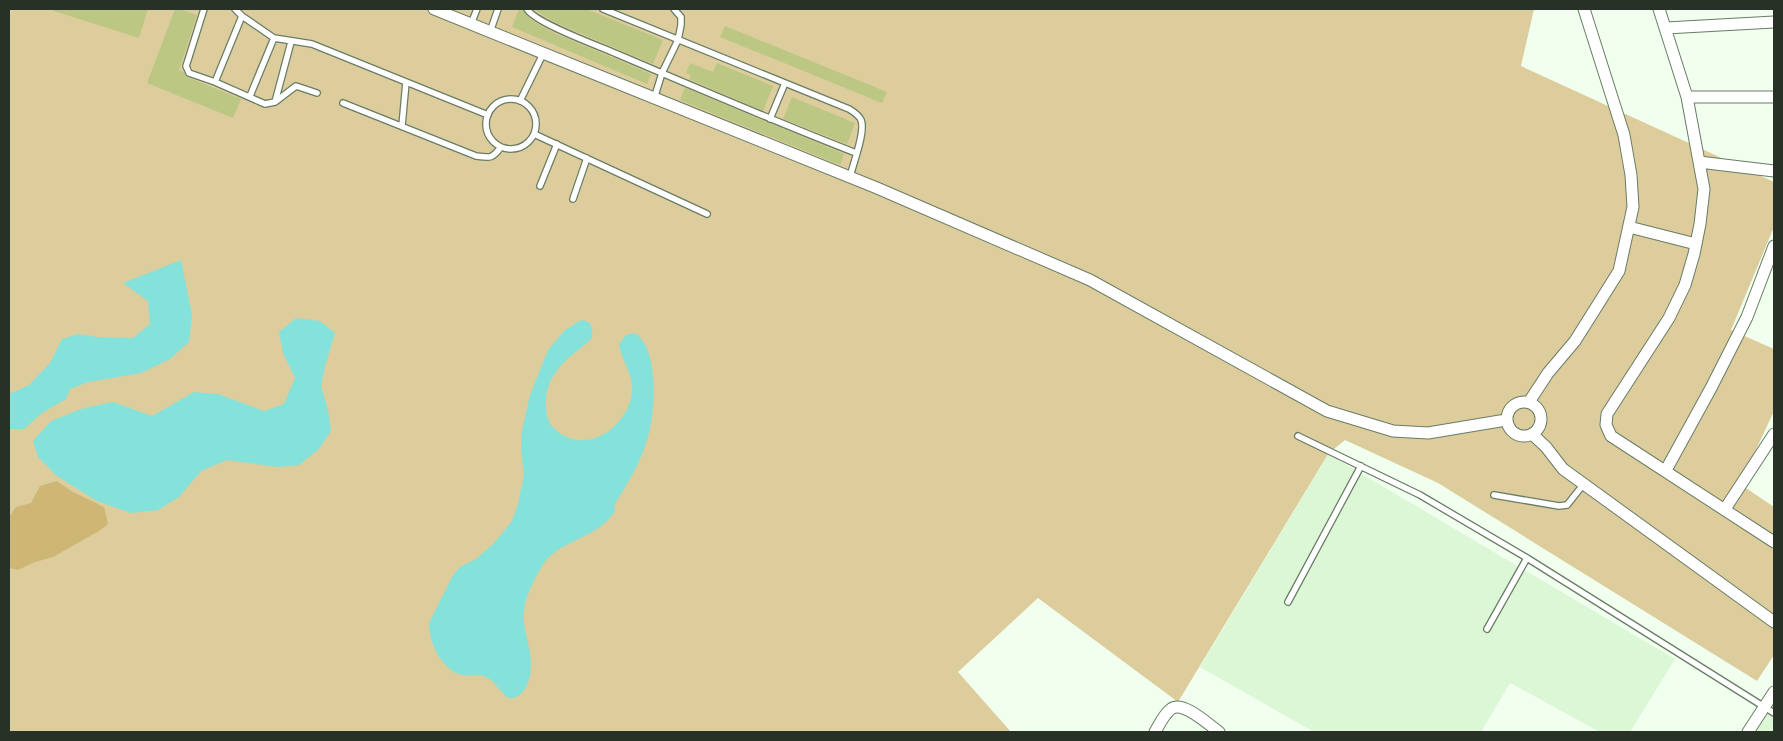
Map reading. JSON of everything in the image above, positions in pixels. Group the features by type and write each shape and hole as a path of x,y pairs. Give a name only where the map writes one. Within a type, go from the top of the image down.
{"street":[{"path":"434,9 850,177 1090,280 1327,411 1393,431 1428,434 1506,420"},
{"path":"1529,402 1548,373 1575,341 1619,271 1633,206 1631,175 1624,135 1584,9"},
{"path":"1659,9 1687,97 1704,189 1696,244 1685,285 1669,318 1607,414 1606,425 1611,436 1774,542"},
{"path":"1666,28 1774,22"},
{"path":"1687,97 1774,97"},
{"path":"1699,162 1774,171"},
{"path":"1629,227 1696,244"},
{"path":"1666,470 1747,317 1774,246"},
{"path":"1518,402 1529,402 1538,409 1541,420 1540,426 1527,436 1515,434 1508,426 1506,420 1506,414 1512,405 1518,402"},
{"path":"1532,434 1563,469 1774,622"},
{"path":"1725,509 1774,434"},
{"path":"1748,732 1774,692"},
{"path":"1155,732 1170,709 1178,706 1187,708 1219,732"}],"lane":[{"path":"204,9 186,66 188,73 250,96 265,104 275,102 296,86 317,93"},
{"path":"235,9 274,38 312,44 488,115"},
{"path":"471,24 477,9"},
{"path":"490,32 498,9"},
{"path":"526,9 538,19 770,119 856,153"},
{"path":"603,9 850,109 860,117 862,123 862,135 850,177"},
{"path":"654,99 662,73 678,40 681,18 674,9"},
{"path":"215,82 242,16"},
{"path":"250,96 274,38"},
{"path":"275,102 291,42"},
{"path":"520,101 543,54"},
{"path":"402,126 406,82"},
{"path":"770,119 785,83"},
{"path":"508,99 520,101 531,109 536,121 534,134 526,144 514,149 501,147 491,140 486,128 488,115 495,104 508,99"},
{"path":"343,103 476,156 490,158 495,156 501,147"},
{"path":"534,134 707,214"},
{"path":"540,186 557,144"},
{"path":"573,199 588,158"},
{"path":"1298,436 1420,495 1527,558 1774,713"},
{"path":"1288,602 1361,466"},
{"path":"1494,495 1559,506 1567,505 1584,484"},
{"path":"1487,629 1527,558"}],"shaded area":[{"path":"9,9 1534,9 1521,66 1774,182 1774,227 1731,330 1774,349 1774,411 1740,484 1774,507 1774,655 1757,681 1438,483 1345,440 1328,454 1178,702 1038,598 958,672 1011,732 9,732"},
{"path":"1328,454 1675,659 1630,732 1600,732 1510,683 1481,732 1314,732 1200,667"},
{"path":"57,481 71,491 104,507 108,524 53,557 35,562 18,570 9,568 9,517 16,507 31,503 40,486"},
{"path":"1774,704 1774,732 1756,732"}],"water":[{"path":"181,260 192,315 189,342 170,359 141,373 89,382 70,389 66,399 42,413 24,429 9,429 9,394 29,385 50,363 62,339 78,334 97,337 133,338 150,324 148,301 123,283"},
{"path":"296,318 320,321 335,333 321,386 328,410 331,431 319,449 299,465 277,467 227,460 201,471 179,497 158,510 131,513 97,501 57,476 38,457 33,441 51,421 81,409 113,402 152,416 194,392 218,394 264,411 284,404 295,378 283,353 279,332"},
{"path":"581,320 590,323 592,338 564,362 551,380 546,403 550,424 554,429 569,438 581,440 593,439 605,434 615,426 629,404 632,392 631,380 619,344 626,335 635,333 646,346 653,374 654,394 650,428 646,444 633,474 614,505 615,511 600,527 555,552 547,559 537,574 525,604 524,612 531,657 530,676 526,687 519,696 508,698 486,677 463,675 449,668 434,647 429,623 453,575 460,567 476,559 494,543 512,521 518,504 524,475 521,435 530,395 548,350 565,330"}],"building":[{"path":"54,9 148,9 139,38 54,11"},
{"path":"175,9 197,15 179,70 187,77 241,99 233,118 147,83"},
{"path":"519,9 522,9 530,19 552,32 651,74 647,84 512,27"},
{"path":"533,9 586,9 663,40 653,64 556,23"},
{"path":"725,26 887,92 882,103 720,37"},
{"path":"690,63 713,72 717,63 773,86 763,111 689,79 691,75 686,73"},
{"path":"685,88 844,154 840,165 680,100"},
{"path":"792,97 855,123 847,144 783,119"}]}
